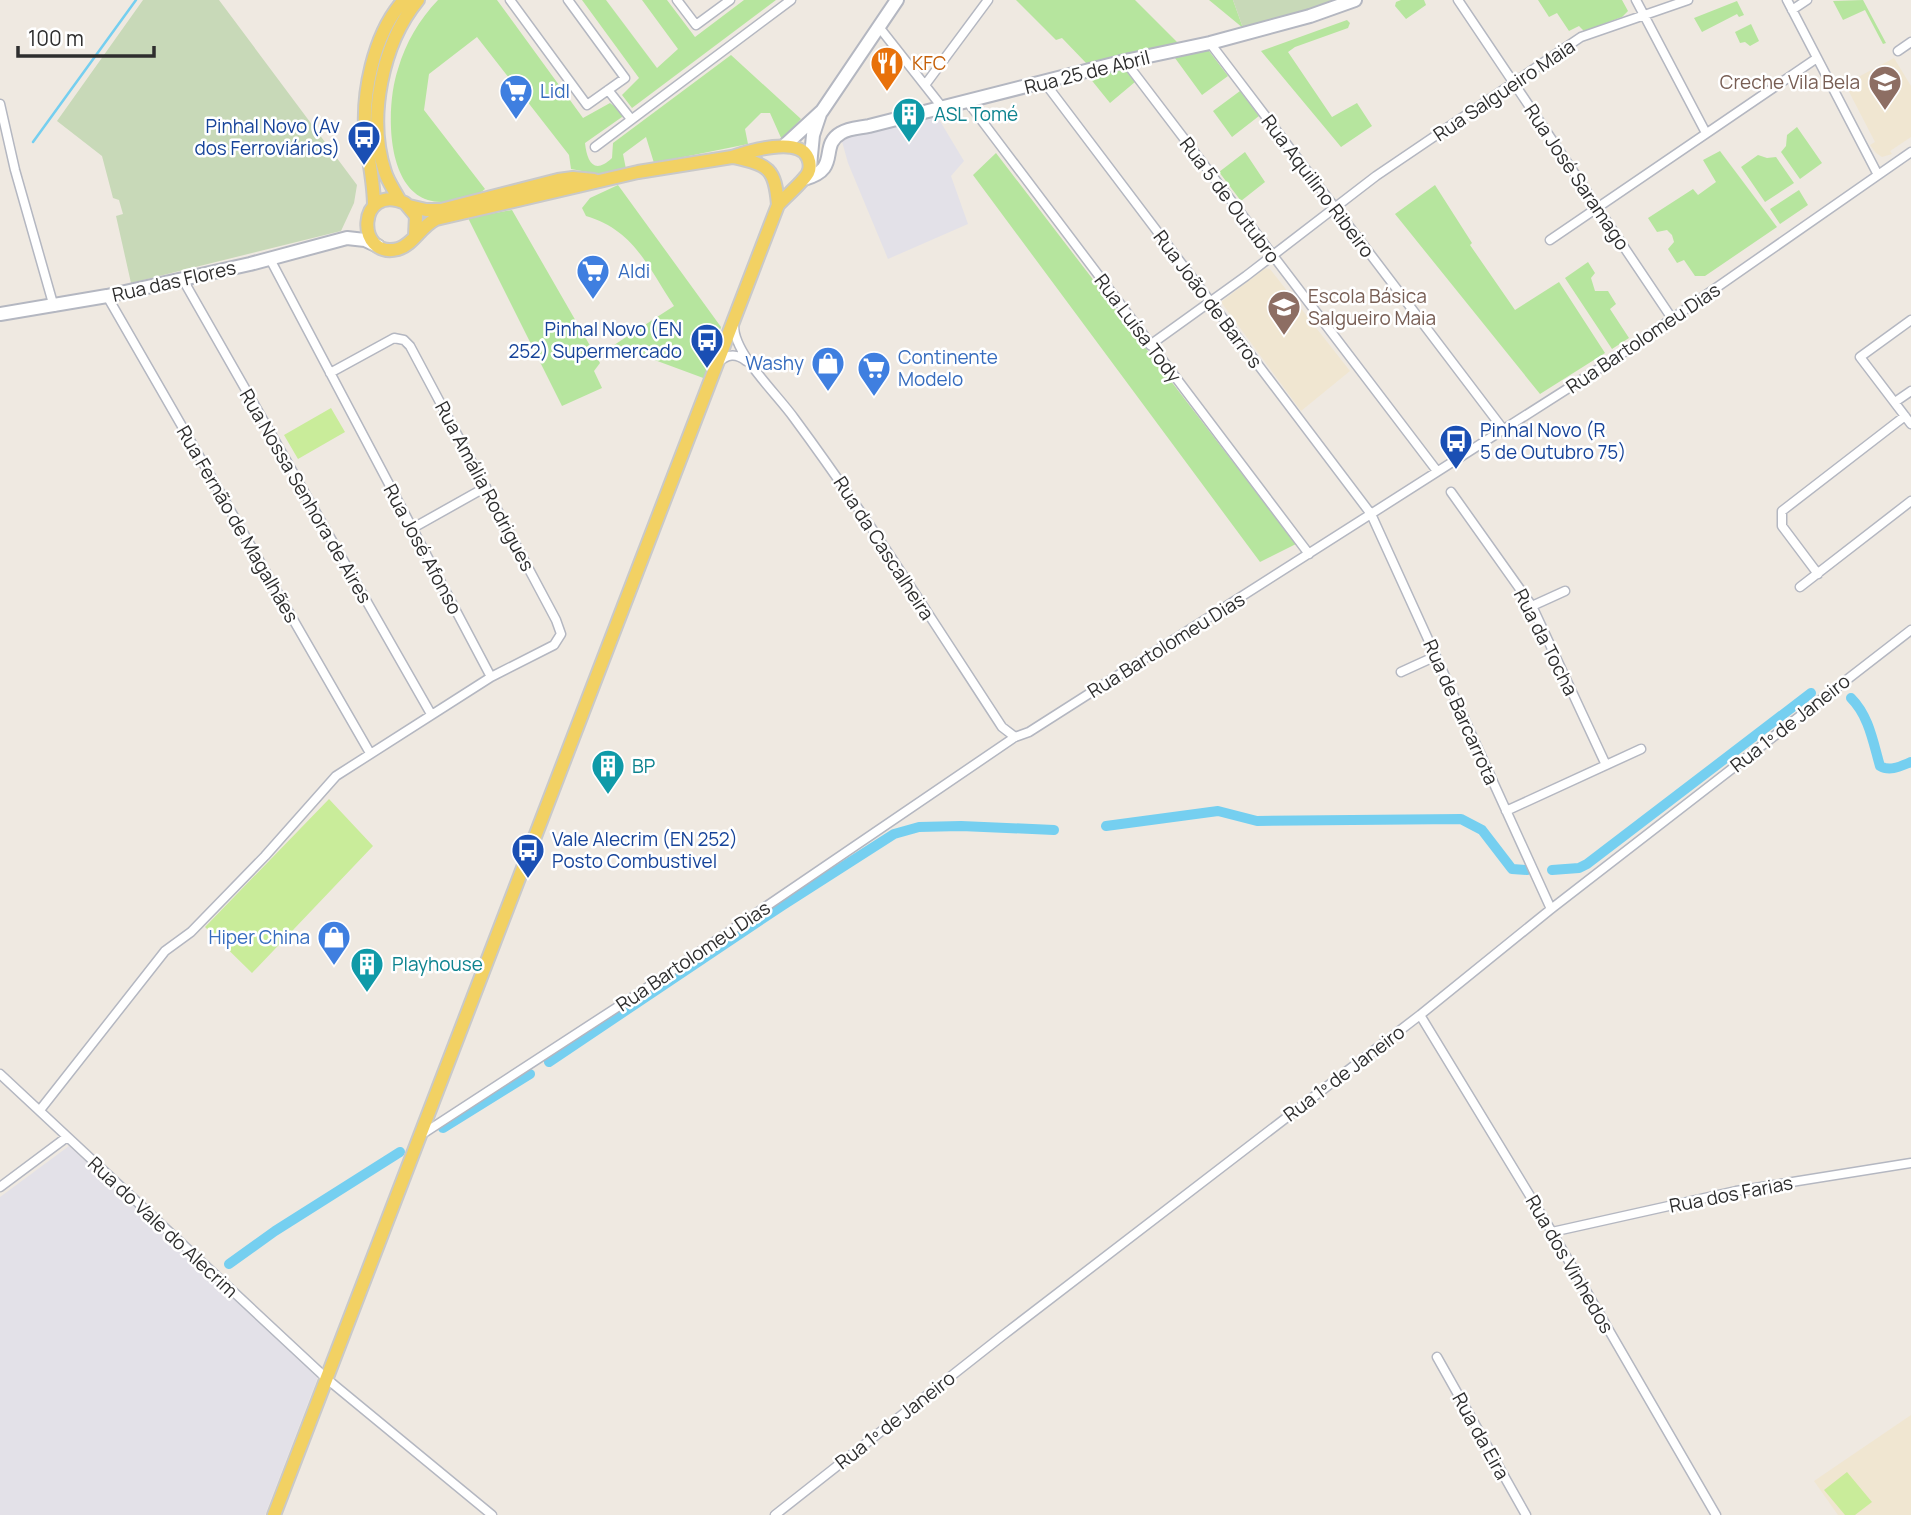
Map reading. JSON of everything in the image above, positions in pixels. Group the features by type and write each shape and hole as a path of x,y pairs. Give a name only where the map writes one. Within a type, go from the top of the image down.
{"main road":[{"path":"274,1515 778,205 801,181 810,166 806,154 797,146 638,172 436,219 424,226 411,242 398,249 378,246 368,235 366,221 374,206 374,180 366,131 367,85 380,41 404,0"},
{"path":"415,236 417,222 384,170 378,110 383,74 392,46 409,11 418,0"},
{"path":"778,205 771,159 782,147"},
{"path":"732,157 764,167 780,182 789,185 801,181"},
{"path":"374,206 387,200 426,211 437,211 558,180 573,178 602,181"}],"street":[{"path":"510,0 587,106 625,78 568,0"},
{"path":"677,0 696,25 730,0"},
{"path":"595,147 791,0"},
{"path":"810,166 813,135 822,111 897,0"},
{"path":"925,85 988,0"},
{"name":"Rua 25 de Abril","path":"801,181 819,175 824,169 831,144 842,132 1125,61 1210,43 1310,16 1355,0"},
{"name":"Rua José Saramago","path":"1458,0 1673,320"},
{"path":"1636,0 1706,133"},
{"name":"Rua Salgueiro Maia","path":"1150,345 1273,256 1376,176 1581,37 1688,0"},
{"path":"1787,0 1878,175"},
{"path":"1792,10 1807,0"},
{"path":"879,27 942,107"},
{"path":"1898,51 1911,42"},
{"name":"Rua Aquilino Ribeiro","path":"1210,43 1503,429"},
{"path":"1550,240 1817,58"},
{"name":"Rua 5 de Outubro","path":"1125,61 1437,471"},
{"name":"Rua João de Barros","path":"1045,83 1371,514"},
{"path":"608,90 631,119"},
{"name":"Rua Luísa Tody","path":"967,101 1309,554"},
{"path":"0,104 15,170 54,307"},
{"path":"782,147 822,111"},
{"name":"Rua Bartolomeu Dias","path":"420,1135 639,993 1015,737 1029,732 1673,320 1911,152"},
{"path":"347,238 366,221"},
{"path":"347,238 365,240 378,246"},
{"name":"Rua das Flores","path":"0,314 107,296 270,259 347,238"},
{"name":"Rua José Afonso","path":"270,259 491,677"},
{"name":"Rua Nossa Senhora de Aires","path":"182,278 431,714"},
{"name":"Rua Fernão de Magalhães","path":"107,296 370,753"},
{"name":"Rua da Cascalheira","path":"735,318 735,339 749,363 778,394 847,490 1002,727 1015,737"},
{"path":"1911,320 1860,357 1911,424"},
{"name":"Rua Amália Rodrigues","path":"330,373 394,338 404,340 410,346 486,487 561,634 554,645 491,677"},
{"path":"717,363 730,355 741,357 749,363"},
{"path":"1895,402 1911,391"},
{"path":"1818,574 1784,530 1780,522 1782,511 1905,416"},
{"path":"413,528 486,487"},
{"name":"Rua da Tocha","path":"1451,492 1532,606 1606,765"},
{"path":"1800,587 1911,501"},
{"name":"Rua de Barcarrota","path":"1371,514 1551,909"},
{"path":"1532,606 1565,591"},
{"name":"Rua 1º de Janeiro","path":"775,1515 1002,1336 1420,1015 1551,909 1911,629"},
{"path":"1401,672 1436,656"},
{"path":"40,1110 165,951 191,932 265,856 336,776 491,677"},
{"path":"1506,811 1641,749"},
{"name":"Rua dos Vinhedos","path":"1420,1015 1552,1232 1711,1513"},
{"name":"Rua do Vale do Alecrim","path":"0,1074 327,1379 492,1515"},
{"path":"0,1187 67,1137"},
{"name":"Rua dos Farias","path":"1552,1232 1736,1191 1911,1163"},
{"name":"Rua da Eira","path":"1437,1357 1526,1515"}],"shaded area":[{"name":"Creche Vila Bela","path":"1894,58 1911,86 1911,137 1890,151 1892,154 1882,157 1870,145 1875,142 1845,84"},
{"path":"937,116 964,161 951,176 968,224 888,259 848,163 841,138"},
{"name":"Escola Básica Salgueiro Maia","path":"1265,268 1270,269 1350,371 1301,411 1221,302"},
{"path":"69,1146 318,1377 265,1515 0,1515 0,1197"},
{"path":"1911,1415 1911,1515 1838,1515 1814,1481"}],"green space":[{"path":"143,0 219,0 357,185 354,203 341,231 131,283 116,216 123,214 119,200 113,198 102,156 57,121"},
{"path":"438,0 497,0 583,118 610,103 623,113 622,117 585,143 590,161 596,166 612,158 613,143 731,55 801,119 782,140 770,113 761,113 745,129 748,144 654,163 646,137 623,154 626,169 598,174 571,169 569,155 477,37 429,74 424,110 485,189 480,193 444,202 424,199 410,188 400,171 394,151 391,106 398,69 405,50 419,24"},
{"path":"582,0 606,0 657,68 678,49 642,0 667,0 695,37 744,0 776,0 632,108 622,95 639,78"},
{"path":"1016,0 1135,0 1179,44 1087,64 1062,38 1056,40"},
{"path":"1209,0 1233,0 1243,28"},
{"path":"1233,0 1333,0 1285,18 1243,28"},
{"path":"1424,0 1426,5 1406,19 1395,6 1396,2"},
{"path":"1538,0 1622,0 1628,11 1622,17 1584,31 1579,26 1569,31 1557,13 1549,17"},
{"path":"1863,0 1886,43 1883,44 1865,10 1843,20 1833,1"},
{"path":"1737,1 1744,15 1739,17 1737,14 1702,32 1694,18"},
{"path":"1347,20 1350,23 1348,28 1288,52 1332,117 1357,103 1372,126 1341,147 1261,51"},
{"path":"1751,24 1759,41 1750,46 1745,42 1740,43 1735,32"},
{"path":"1209,51 1228,76 1202,95 1175,58"},
{"path":"1126,71 1135,82 1110,103 1089,77"},
{"path":"1240,91 1259,116 1232,137 1213,111"},
{"path":"1797,127 1822,163 1800,179 1781,152 1786,146 1787,135"},
{"path":"1720,151 1777,227 1705,276 1695,276 1684,260 1677,263 1668,249 1674,242 1672,235 1667,230 1657,232 1648,218 1693,189 1698,195 1716,182 1703,160"},
{"path":"1245,152 1265,182 1241,201 1219,172"},
{"path":"996,153 1296,544 1260,562 973,175"},
{"path":"1758,155 1776,157 1794,183 1765,202 1741,167"},
{"path":"618,185 721,327 706,379 614,345 674,306 628,240 602,222 586,216 582,208 590,198"},
{"path":"1435,185 1472,243 1470,245 1515,310 1559,282 1605,353 1540,394 1395,214"},
{"path":"1799,190 1808,205 1780,224 1770,209"},
{"path":"512,210 600,363 594,371 602,388 562,406 468,218"},
{"path":"1588,262 1595,273 1591,278 1595,291 1608,291 1616,304 1610,309 1629,338 1612,349 1565,278"},
{"path":"331,408 345,432 298,459 284,435"},
{"path":"329,799 373,846 252,973 205,927"},
{"path":"1847,1472 1872,1502 1855,1515 1845,1515 1824,1490"}],"waterway":[{"path":"33,142 136,0"},
{"path":"1552,870 1579,868 1587,864 1811,693"},
{"path":"1851,698 1866,721 1880,766 1892,768 1911,762"},
{"path":"1106,826 1218,811 1257,821 1461,819 1482,830 1512,869 1527,870"},
{"path":"549,1062 894,834 919,827 1054,830"},
{"path":"443,1128 530,1074"},
{"path":"229,1264 275,1231 400,1152"}],"place":[{"name":"KFC","path":"887,93"},
{"name":"Creche Vila Bela","path":"1885,112"},
{"name":"Lidl","path":"516,121"},
{"name":"ASL Tomé","path":"909,144"},
{"name":"Pinhal Novo (Av dos Ferroviários)","path":"364,167"},
{"name":"Aldi","path":"593,301"},
{"name":"Escola Básica Salgueiro Maia","path":"1284,337"},
{"name":"Pinhal Novo (EN 252) Supermercado","path":"707,370"},
{"name":"Washy","path":"828,393"},
{"name":"Continente Modelo","path":"874,398"},
{"name":"Pinhal Novo (R 5 de Outubro 75)","path":"1456,471"},
{"name":"BP","path":"608,796"},
{"name":"Vale Alecrim (EN 252) Posto Combustivel","path":"528,880"},
{"name":"Hiper China","path":"334,967"},
{"name":"Playhouse","path":"367,994"}]}
